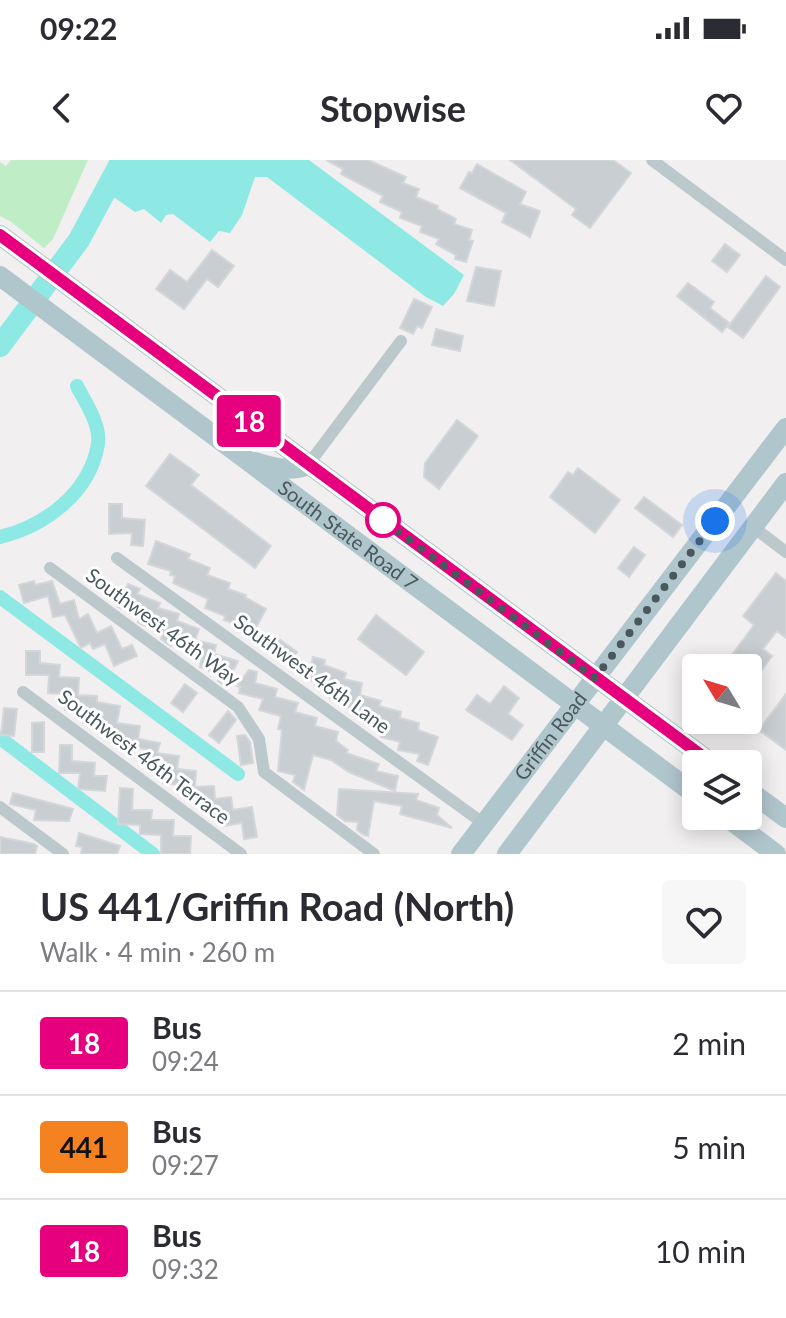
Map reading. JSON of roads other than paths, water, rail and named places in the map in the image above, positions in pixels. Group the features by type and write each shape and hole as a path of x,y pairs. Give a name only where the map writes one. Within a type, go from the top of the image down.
{"main road":[{"name":"South State Road 7","path":"0,235 694,750"},
{"name":"South State Road 7","path":"5,280 682,785"},
{"name":"Griffin Road","path":"461,854 786,428"},
{"path":"244,459 279,469 308,465"},
{"name":"Griffin Road","path":"507,854 786,483"},
{"path":"762,800 786,818"},
{"path":"744,830 776,854"}],"street":[{"path":"652,160 786,260"},
{"path":"308,465 401,341"},
{"path":"753,527 786,552"},
{"name":"Southwest 46th Lane","path":"117,558 483,823"},
{"name":"Southwest 46th Way","path":"50,568 238,707 259,739 264,772 374,854"},
{"name":"Southwest 46th Terrace","path":"23,692 241,854"},
{"path":"0,807 63,854"}],"water":[{"path":"122,160 309,160 464,275 443,306 426,297 267,177 255,177 242,215 230,233 219,231 210,242 173,214 166,215 161,223 144,209 135,212 105,191"}],"waterway":[{"path":"0,346 79,240 122,160"},
{"path":"0,537 49,516 86,478 98,437 92,414 77,386"},
{"path":"0,597 238,774"},
{"path":"0,738 153,854"}]}
